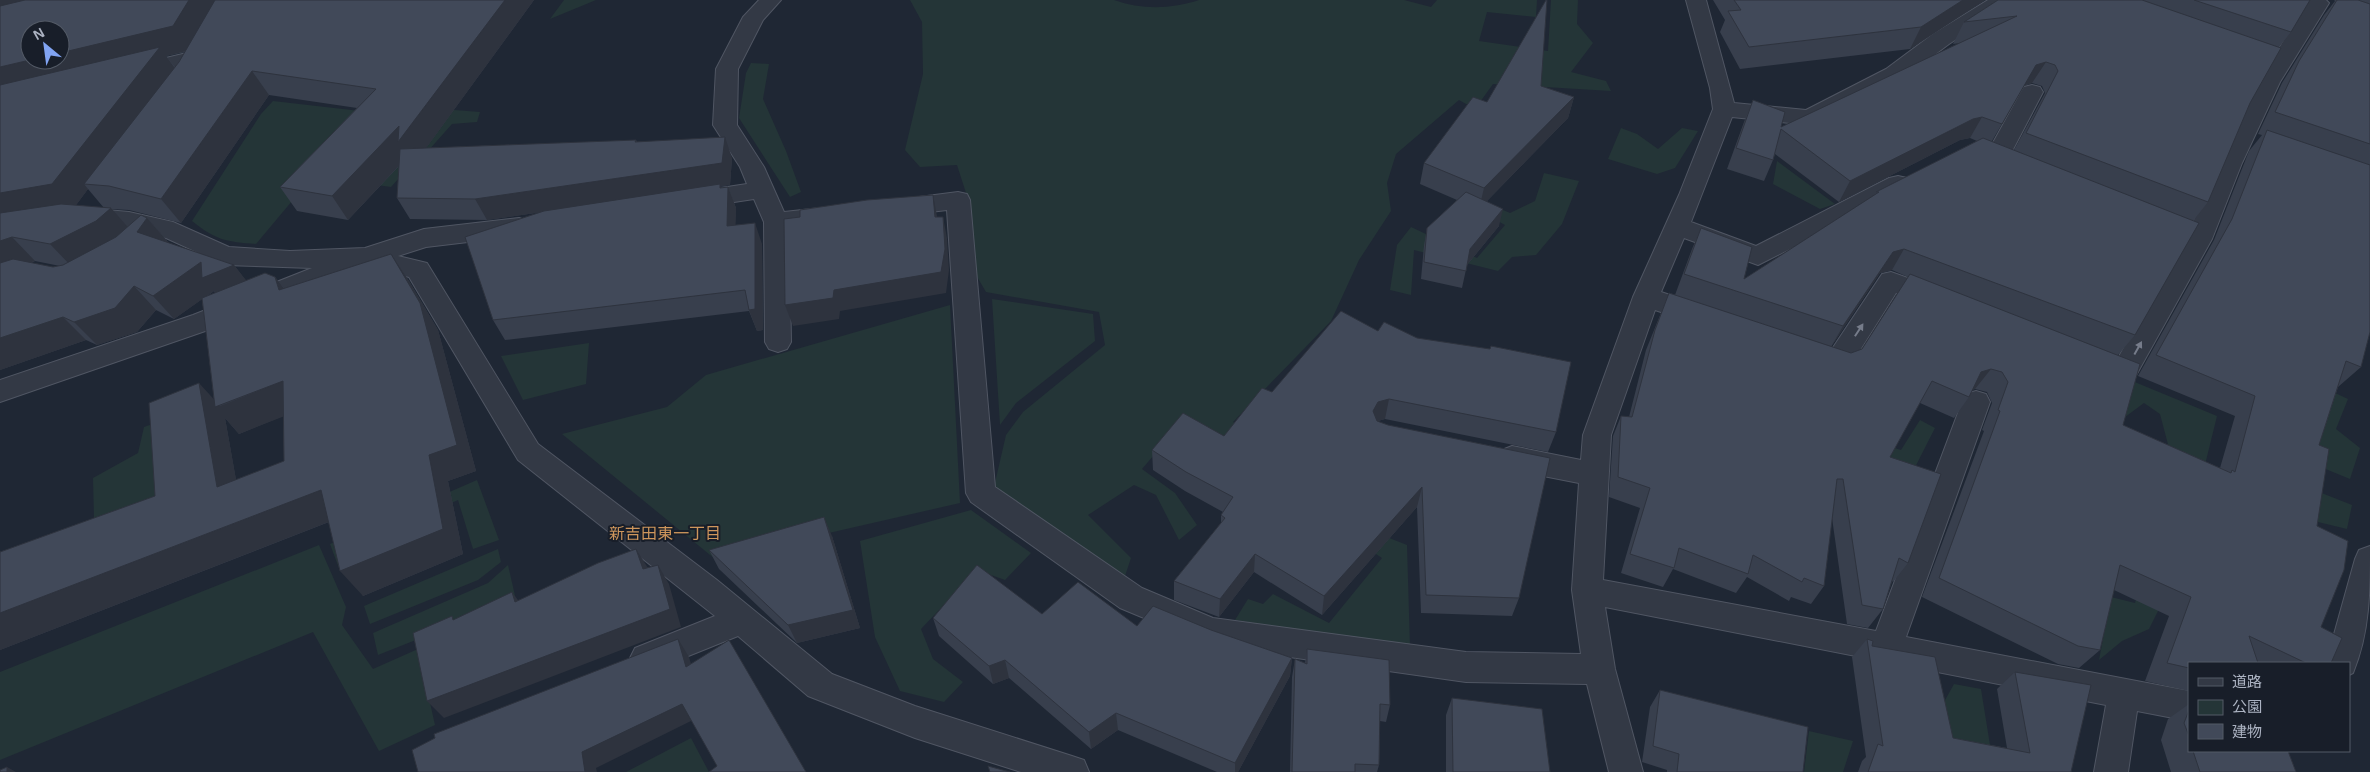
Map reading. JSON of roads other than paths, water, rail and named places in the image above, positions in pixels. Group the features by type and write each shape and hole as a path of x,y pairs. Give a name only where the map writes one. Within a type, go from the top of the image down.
{"street":[{"path":"187,80 233,0"},
{"path":"771,0 754,17 727,68 725,125 752,167 776,222 778,342"},
{"path":"1626,772 1599,669 1587,590 1597,435 1646,296 1691,195 1724,109 1721,88 1696,0"},
{"path":"1724,109 1809,118 1894,74 1941,39 2002,0"},
{"path":"2080,355 2124,372 2190,235 2230,162 2251,142 2269,82 2270,62 2303,30 2323,4"},
{"path":"114,78 199,57"},
{"path":"1996,159 2032,92"},
{"path":"1676,226 1758,256 1916,175"},
{"path":"668,205 761,190"},
{"path":"100,194 74,218 129,221 173,231 225,256 290,260 366,258 418,270 528,452 742,620 820,685 915,722 1072,772"},
{"path":"872,211 958,200 981,493 1131,598 1211,632 1466,667 1599,669"},
{"path":"776,222 843,214"},
{"path":"0,391 202,322 366,258 424,238 537,225"},
{"path":"135,247 157,227"},
{"path":"1792,346 1838,362 1891,281 1963,309"},
{"path":"1646,296 1719,322"},
{"path":"1886,648 1976,402"},
{"path":"1490,453 1594,474"},
{"path":"2342,662 2370,559"},
{"path":"1587,590 2188,706"},
{"path":"623,666 742,620"},
{"path":"2111,772 2124,693"}],"district":[{"name":"新吉田東一丁目","path":"665,533"}]}
